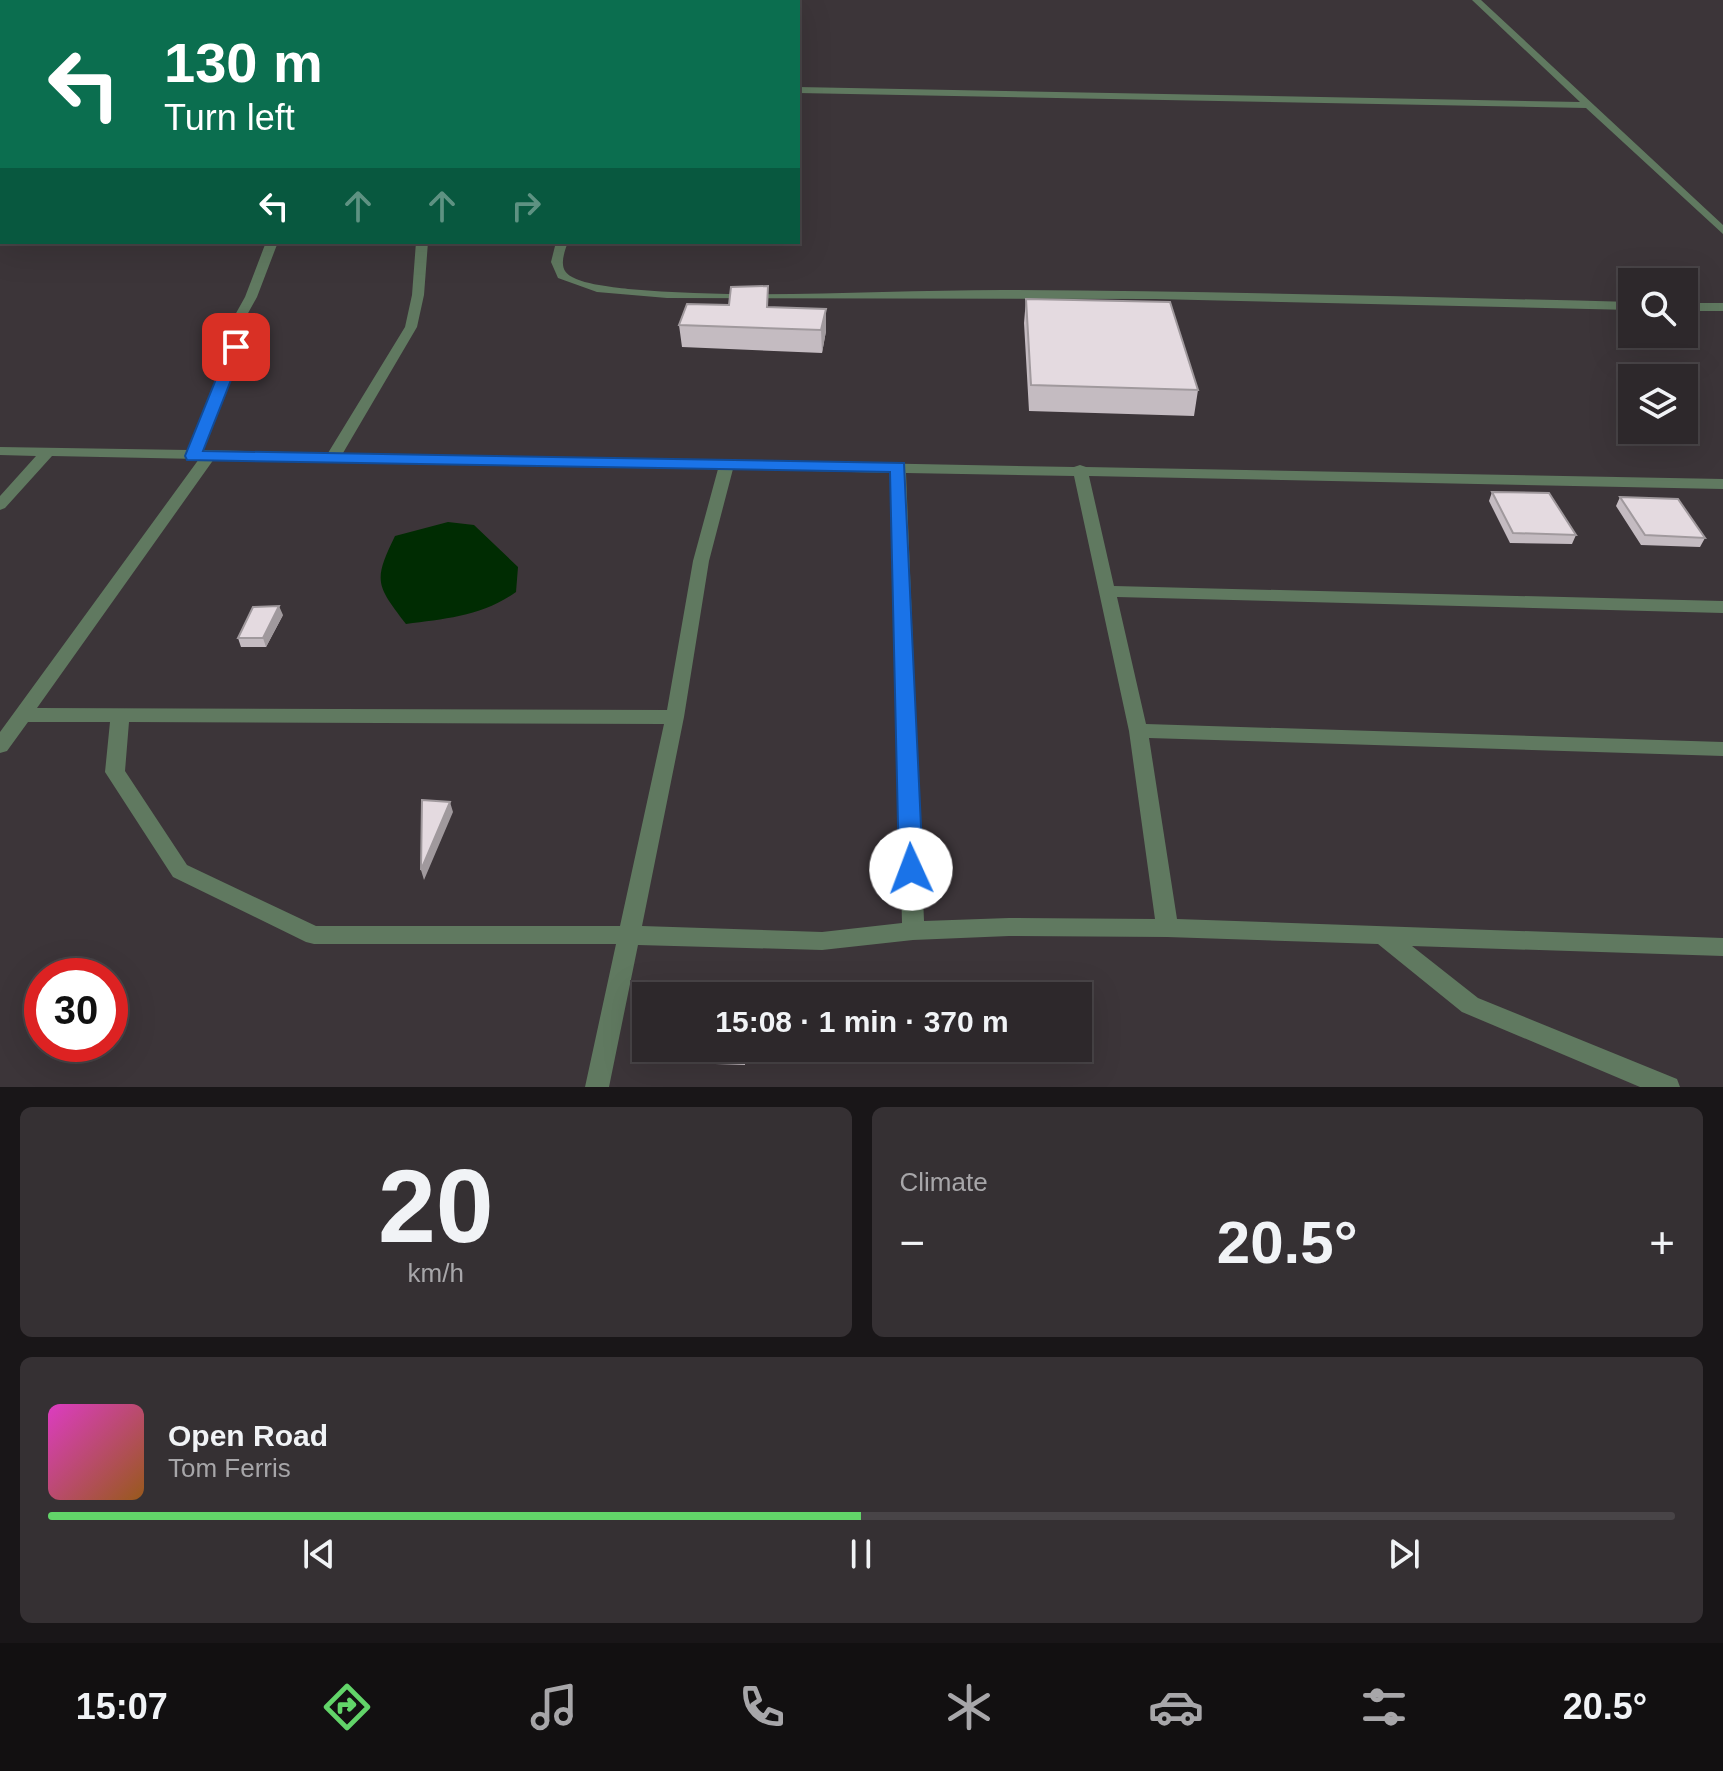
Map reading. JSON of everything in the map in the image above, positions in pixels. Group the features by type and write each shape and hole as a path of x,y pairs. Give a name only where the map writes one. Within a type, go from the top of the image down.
{"street":[{"path":"1476,0 1723,231"},
{"path":"800,90 1590,105"},
{"path":"0,746 201,456 236,347 241,315 271,244"},
{"path":"332,459 411,327 418,295 422,244"},
{"path":"561,244 557,254 557,269 564,278 594,287 665,294 761,297 1117,296 1618,306"},
{"path":"1698,307 1723,307"},
{"path":"0,451 332,459 1080,469 1723,484"},
{"path":"0,505 48,452"},
{"path":"597,1087 675,717 701,561 727,465"},
{"path":"898,467 913,931"},
{"path":"1080,469 1138,731 1167,928"},
{"path":"1106,591 1723,607"},
{"path":"23,715 675,717"},
{"path":"120,715 115,772 180,871 314,935 628,935 822,941 913,931 1009,927 1167,928 1723,947"},
{"path":"1138,731 1723,749"},
{"path":"1382,935 1470,1005 1668,1087"}],"shaded area":[{"path":"448,522 474,525 518,567 516,592 477,611 406,624 384,591 381,582 383,563 395,536"}],"building":[{"path":"768,286 767,307 826,309 821,330 679,325 687,304 729,305 731,287"},
{"path":"1026,299 1170,302 1198,390 1031,385"},
{"path":"1492,492 1549,493 1576,535 1513,533"},
{"path":"1620,497 1678,499 1705,538 1645,535"},
{"path":"279,606 263,638 238,638 253,607"},
{"path":"422,800 450,802 421,870"}],"route":[{"path":"236,347 193,456 898,467 911,869"}]}
